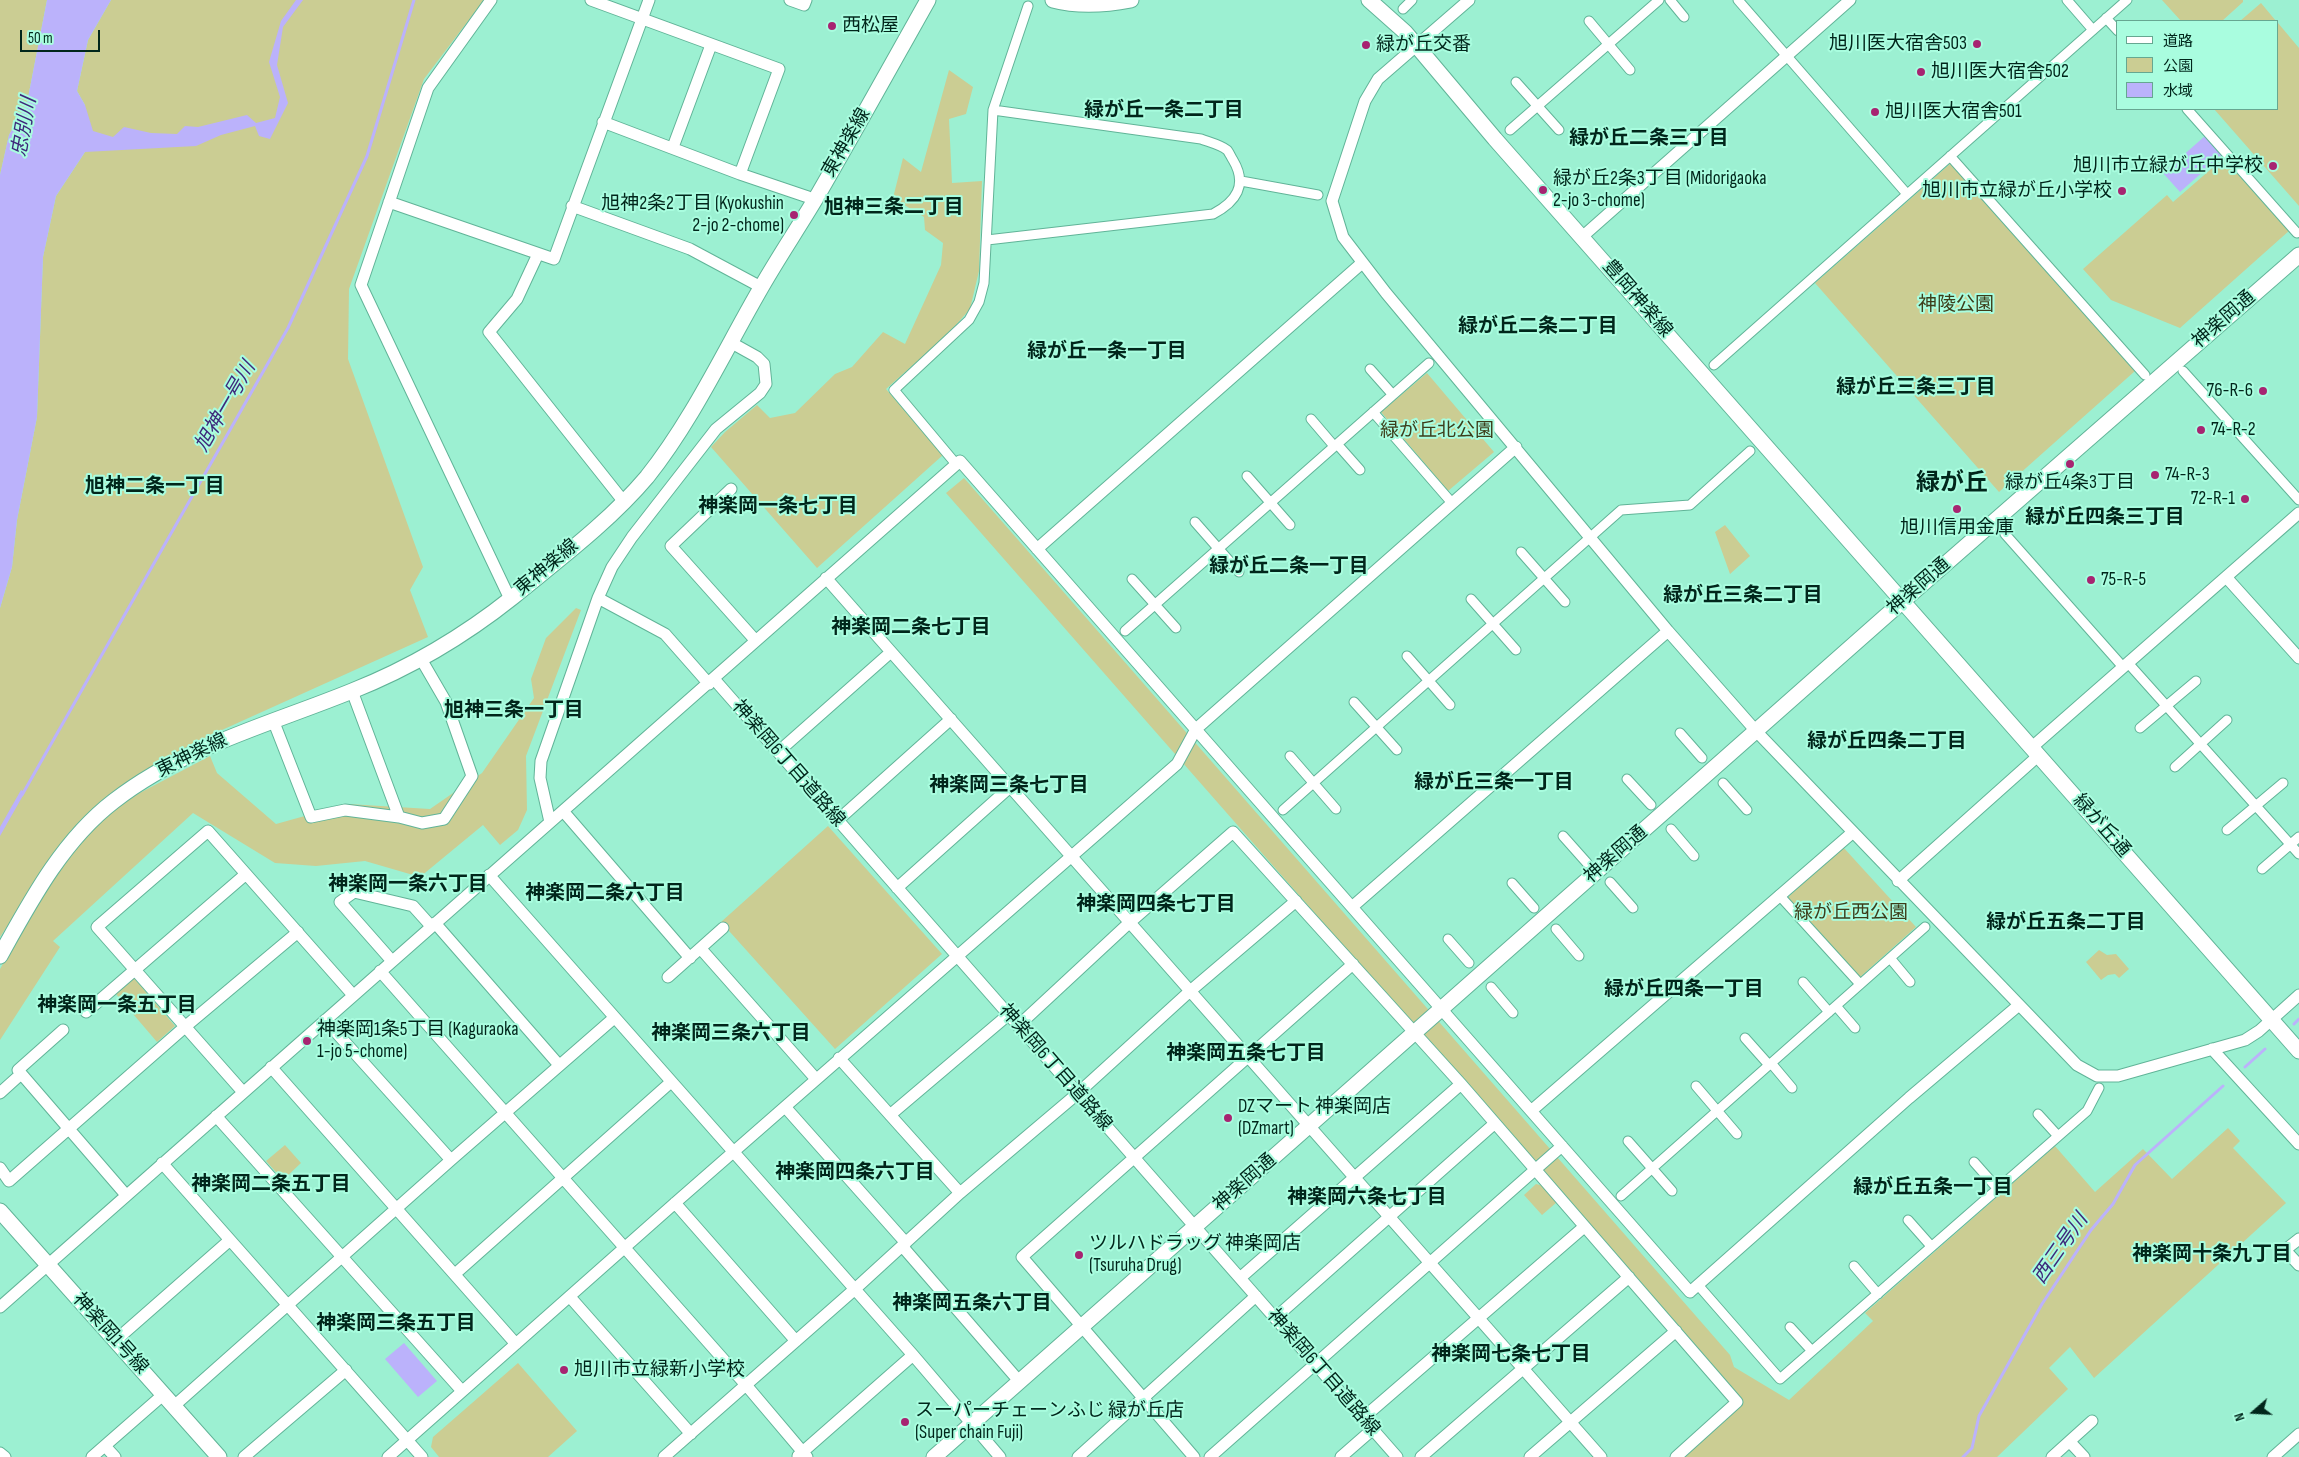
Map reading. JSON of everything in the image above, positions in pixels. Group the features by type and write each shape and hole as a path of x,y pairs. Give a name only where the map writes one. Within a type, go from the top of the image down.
{"street":[{"path":"490,0 428,88 361,285 510,599"},
{"path":"591,0 778,69 740,174"},
{"path":"389,202 554,259 649,0"},
{"path":"790,0 804,5 806,0"},
{"name":"東神楽線","path":"0,956 38,889 73,841 112,802 157,772 186,756 273,720 352,691 421,659 464,633 510,599 624,502 669,448 761,287 814,201 928,0"},
{"path":"1053,0 1066,4 1106,4 1131,0"},
{"name":"豊岡神楽線","path":"1369,0 1405,32 1582,237 1902,601"},
{"path":"1403,9 1412,0"},
{"path":"1469,0 1378,79 1365,101 1332,201 1343,237 1362,263 1668,631 1756,731 1852,833 2077,1065 2097,1076 2118,1076 2245,1040 2299,995"},
{"path":"1510,130 1659,0"},
{"path":"1670,0 1684,18"},
{"path":"1738,0 1907,194"},
{"path":"1582,237 1850,0"},
{"path":"2067,0 2093,30"},
{"path":"1714,365 2127,0"},
{"path":"956,464 894,390 969,320 979,302 984,282 993,110 1028,6"},
{"path":"2106,18 2116,29"},
{"path":"1589,21 1630,70"},
{"path":"673,147 711,45"},
{"path":"1516,82 1559,130"},
{"path":"987,240 1214,214 1228,206 1236,194 1241,181 1237,168 1227,150 1201,139 993,110"},
{"path":"2188,110 2297,233"},
{"path":"603,122 740,174 808,197 814,201"},
{"path":"1950,156 2145,375"},
{"path":"1241,181 1318,195"},
{"path":"572,206 690,249 761,287"},
{"path":"538,254 517,299 490,332 624,502"},
{"name":"神楽岡通","path":"934,1457 1902,601 2299,255"},
{"path":"1037,549 1362,263"},
{"path":"550,822 540,778 541,761 598,598 612,567 632,537 716,428 760,393 766,384 764,364 757,357 730,342"},
{"path":"1125,630 1429,363"},
{"path":"1370,370 1393,395"},
{"path":"2183,371 2299,500"},
{"path":"1373,412 1452,502"},
{"path":"1311,419 1360,470"},
{"path":"388,1457 733,1152 786,1108 839,1058 1177,764 1196,729 1516,447"},
{"path":"1283,810 1621,510 1690,505 1750,451"},
{"path":"2,1300 47,1264 126,1195 960,461 1690,1292 1909,1098 2019,1005"},
{"path":"1247,476 1290,525"},
{"path":"731,489 670,546 756,641"},
{"path":"1898,881 2126,665 2299,513"},
{"path":"1195,522 1239,572"},
{"path":"2005,534 2126,665 2167,706 2299,854"},
{"path":"1521,552 1565,602"},
{"path":"2226,577 2299,658"},
{"path":"826,578 1009,788 1601,1457"},
{"path":"1132,579 1176,628"},
{"name":"神楽岡6丁目道路線","path":"598,598 665,634 778,752 1397,1457"},
{"path":"1471,600 1516,650"},
{"name":"緑が丘通","path":"1902,601 2299,1051"},
{"path":"1352,907 1668,631"},
{"path":"778,752 891,652"},
{"path":"1407,656 1450,705"},
{"path":"273,720 311,818 345,810 399,816 422,823 444,819 472,776 446,702 421,659"},
{"path":"2140,728 2196,681"},
{"path":"352,691 399,816"},
{"path":"1354,702 1397,750"},
{"path":"838,820 950,720"},
{"path":"2175,767 2227,720"},
{"path":"1680,733 1702,758"},
{"path":"1290,756 1336,809"},
{"path":"1627,779 1650,805"},
{"path":"1723,782 1747,810"},
{"path":"2227,830 2282,783"},
{"path":"897,888 1009,788"},
{"path":"563,811 690,958"},
{"path":"1671,829 1694,856"},
{"path":"243,1092 97,927 208,831 353,995"},
{"path":"1018,1026 1129,923 1233,832 1461,1084 1737,1402 1676,1457"},
{"path":"1532,1111 1778,895 1852,833"},
{"path":"1563,836 1587,863"},
{"path":"2262,869 2299,836"},
{"path":"86,1012 246,874"},
{"path":"489,875 913,1355 1000,1457"},
{"path":"1610,882 1633,908"},
{"path":"1512,883 1534,908"},
{"path":"392,961 340,902 354,892 413,906 433,925 559,1065"},
{"path":"1778,895 1860,984"},
{"path":"664,1457 855,1289 960,1193 1077,1094 1296,900"},
{"path":"1621,1196 1925,927"},
{"path":"668,977 723,928"},
{"path":"1556,929 1579,956"},
{"path":"0,1168 10,1181 186,1026 298,932"},
{"path":"1448,939 1469,963"},
{"path":"700,949 816,1079"},
{"path":"1890,958 1910,982"},
{"path":"1194,1457 1022,1257 1353,964"},
{"path":"380,971 746,1385 802,1455 913,1355"},
{"path":"1803,982 1855,1028"},
{"path":"1491,987 1513,1013"},
{"path":"890,1115 1008,1015"},
{"path":"174,1406 614,1018"},
{"path":"325,1020 451,1160"},
{"path":"63,1030 18,1070 126,1195"},
{"path":"1745,1038 1792,1088"},
{"path":"2212,1049 2299,1144"},
{"path":"839,1058 960,1193"},
{"path":"271,1067 516,1344"},
{"path":"0,1093 21,1074"},
{"path":"454,1274 671,1082"},
{"path":"1240,1278 1461,1084"},
{"path":"1696,1086 1737,1134"},
{"path":"1698,1285 1780,1379 2087,1111 2099,1088"},
{"path":"786,1108 1020,1381"},
{"path":"2038,1114 2058,1136"},
{"path":"216,1116 462,1391"},
{"path":"1275,1318 1494,1124"},
{"path":"1628,1141 1672,1191"},
{"path":"1210,1457 1562,1146"},
{"path":"1974,1162 1997,1188"},
{"path":"162,1163 422,1457"},
{"path":"675,1203 796,1341"},
{"name":"神楽岡1号線","path":"0,1211 219,1457"},
{"path":"1908,1220 1931,1246"},
{"path":"1363,1418 1584,1227"},
{"path":"2299,1239 2286,1250 2299,1266"},
{"path":"116,1340 230,1240"},
{"path":"1854,1266 1878,1294"},
{"path":"1421,1457 1628,1277"},
{"path":"1078,1457 1256,1296"},
{"path":"570,1297 691,1434"},
{"path":"1790,1327 1812,1351"},
{"path":"1530,1457 1676,1331"},
{"path":"244,1457 346,1370"},
{"path":"92,1457 164,1394"},
{"path":"2052,1457 2092,1421"},
{"path":"1341,1457 1372,1429"},
{"path":"2273,1457 2299,1434"},
{"path":"2070,1442 2084,1457"},
{"path":"105,1446 115,1457"},
{"path":"0,1453 5,1457"}],"green space":[{"path":"0,0 47,0 27,103 9,135 0,175"},
{"path":"111,0 484,0 424,79 349,289 348,359 423,567 410,590 428,637 202,739 154,765 106,799 66,839 0,937 0,608 12,567 17,520 37,417 43,257 56,196 85,152 85,105 77,91 88,40"},
{"path":"2162,0 2243,0 2223,20 2180,20"},
{"path":"2261,3 2275,20 2241,20"},
{"path":"2279,24 2299,48 2299,206 2215,110 2279,110"},
{"path":"949,70 973,87 966,114 949,119 952,183 982,181 979,271 970,309 948,334 886,389 943,455 817,568 711,447 725,432 757,405 770,418 795,413 835,374 852,367 883,332 905,344 941,265 943,243 925,230 924,217 893,198 903,158 921,172"},
{"path":"2225,157 2290,230 2180,328 2111,300 2083,269 2167,195 2173,202"},
{"name":"神陵公園","path":"1951,163 2135,371 1999,492 1815,283"},
{"name":"緑が丘北公園","path":"1427,373 1494,452 1448,491 1381,412"},
{"path":"964,478 1730,1355 1734,1367 1789,1400 1873,1321 1865,1313 2055,1146 2095,1192 2143,1149 2172,1179 2228,1128 2240,1141 2233,1148 2286,1203 2094,1378 2070,1347 2049,1368 2068,1389 1997,1457 1676,1457 1737,1402 1719,1374 946,493"},
{"path":"1725,525 1750,556 1730,574 1715,532"},
{"path":"576,608 581,610 526,756 527,810 518,830 500,845 483,825 420,877 365,861 316,866 275,863 193,813 53,941 60,947 0,1040 0,969 41,895 77,845 115,806 210,756 217,773 276,824 348,804 430,809 482,773 534,698 531,679 546,638"},
{"path":"828,826 942,954 835,1049 721,922"},
{"name":"緑が丘西公園","path":"1843,847 1916,927 1859,978 1787,898"},
{"path":"2099,950 2107,955 2116,954 2129,969 2119,978 2115,974 2108,975 2101,980 2086,962"},
{"path":"134,978 175,1026 157,1042 116,994"},
{"path":"285,1145 301,1163 283,1180 266,1161"},
{"path":"1536,1184 1544,1186 1557,1202 1542,1215 1524,1195"},
{"path":"518,1363 577,1431 548,1457 439,1457 431,1447 433,1437"}],"water":[{"name":"忠別川","path":"47,0 111,0 88,40 77,91 85,105 93,131 113,137 124,127 151,133 177,134 185,126 198,127 247,115 256,123 275,118 280,97 269,62 281,21 296,0 303,0 283,27 277,65 288,103 270,139 259,136 255,126 221,135 196,146 85,152 56,196 43,257 37,417 17,520 12,567 0,608 0,175 9,135 27,103"},
{"path":"2205,136 2222,155 2180,192 2163,173"},
{"path":"21,790 25,792 0,836 0,827"},
{"path":"404,1343 437,1381 418,1397 385,1359"}],"waterway":[{"name":"旭神一号川","path":"22,795 288,328 367,156 414,0"},
{"name":"西三号川","path":"2294,1024 2299,1019"},
{"name":"西三号川","path":"2245,1067 2265,1049"},
{"name":"西三号川","path":"1963,1457 1972,1448 1979,1416 2042,1304 2091,1230 2113,1204 2135,1165 2223,1086"}],"place":[{"name":"西松屋","path":"832,26"},
{"name":"旭川医大宿舎503","path":"1977,44"},
{"name":"緑が丘交番","path":"1366,45"},
{"name":"旭川医大宿舎502","path":"1921,72"},
{"name":"旭川医大宿舎501","path":"1875,112"},
{"name":"旭川市立緑が丘中学校","path":"2273,166"},
{"name":"緑が丘2条3丁目 (Midorigaoka 2-jo 3-chome)","path":"1543,190"},
{"name":"旭川市立緑が丘小学校","path":"2122,191"},
{"name":"旭神2条2丁目 (Kyokushin 2-jo 2-chome)","path":"794,215"},
{"name":"76-R-6","path":"2263,391"},
{"name":"74-R-2","path":"2201,430"},
{"name":"緑が丘4条3丁目","path":"2070,464"},
{"name":"74-R-3","path":"2155,475"},
{"name":"72-R-1","path":"2245,499"},
{"name":"旭川信用金庫","path":"1957,509"},
{"name":"75-R-5","path":"2091,580"},
{"name":"神楽岡1条5丁目 (Kaguraoka 1-jo 5-chome)","path":"307,1041"},
{"name":"DZマート 神楽岡店 (DZmart)","path":"1228,1118"},
{"name":"ツルハドラッグ 神楽岡店 (Tsuruha Drug)","path":"1079,1255"},
{"name":"旭川市立緑新小学校","path":"564,1370"},
{"name":"スーパーチェーンふじ 緑が丘店 (Super chain Fuji)","path":"905,1422"}],"district":[{"name":"緑が丘一条二丁目","path":"1164,111"},
{"name":"緑が丘二条三丁目","path":"1649,139"},
{"name":"旭神三条二丁目","path":"894,208"},
{"name":"緑が丘二条二丁目","path":"1538,327"},
{"name":"緑が丘一条一丁目","path":"1107,352"},
{"name":"緑が丘三条三丁目","path":"1916,388"},
{"name":"緑が丘","path":"1952,484"},
{"name":"旭神二条一丁目","path":"155,487"},
{"name":"神楽岡一条七丁目","path":"778,507"},
{"name":"緑が丘四条三丁目","path":"2105,518"},
{"name":"緑が丘二条一丁目","path":"1289,567"},
{"name":"緑が丘三条二丁目","path":"1743,596"},
{"name":"神楽岡二条七丁目","path":"911,628"},
{"name":"旭神三条一丁目","path":"514,711"},
{"name":"緑が丘四条二丁目","path":"1887,742"},
{"name":"緑が丘三条一丁目","path":"1494,783"},
{"name":"神楽岡三条七丁目","path":"1009,786"},
{"name":"神楽岡一条六丁目","path":"408,885"},
{"name":"神楽岡二条六丁目","path":"605,894"},
{"name":"神楽岡四条七丁目","path":"1156,905"},
{"name":"緑が丘五条二丁目","path":"2066,923"},
{"name":"緑が丘四条一丁目","path":"1684,990"},
{"name":"神楽岡一条五丁目","path":"117,1006"},
{"name":"神楽岡三条六丁目","path":"731,1034"},
{"name":"神楽岡五条七丁目","path":"1246,1054"},
{"name":"神楽岡四条六丁目","path":"855,1173"},
{"name":"神楽岡二条五丁目","path":"271,1185"},
{"name":"緑が丘五条一丁目","path":"1933,1188"},
{"name":"神楽岡六条七丁目","path":"1367,1198"},
{"name":"神楽岡十条九丁目","path":"2212,1255"},
{"name":"神楽岡五条六丁目","path":"972,1304"},
{"name":"神楽岡三条五丁目","path":"396,1324"},
{"name":"神楽岡七条七丁目","path":"1511,1355"}]}
